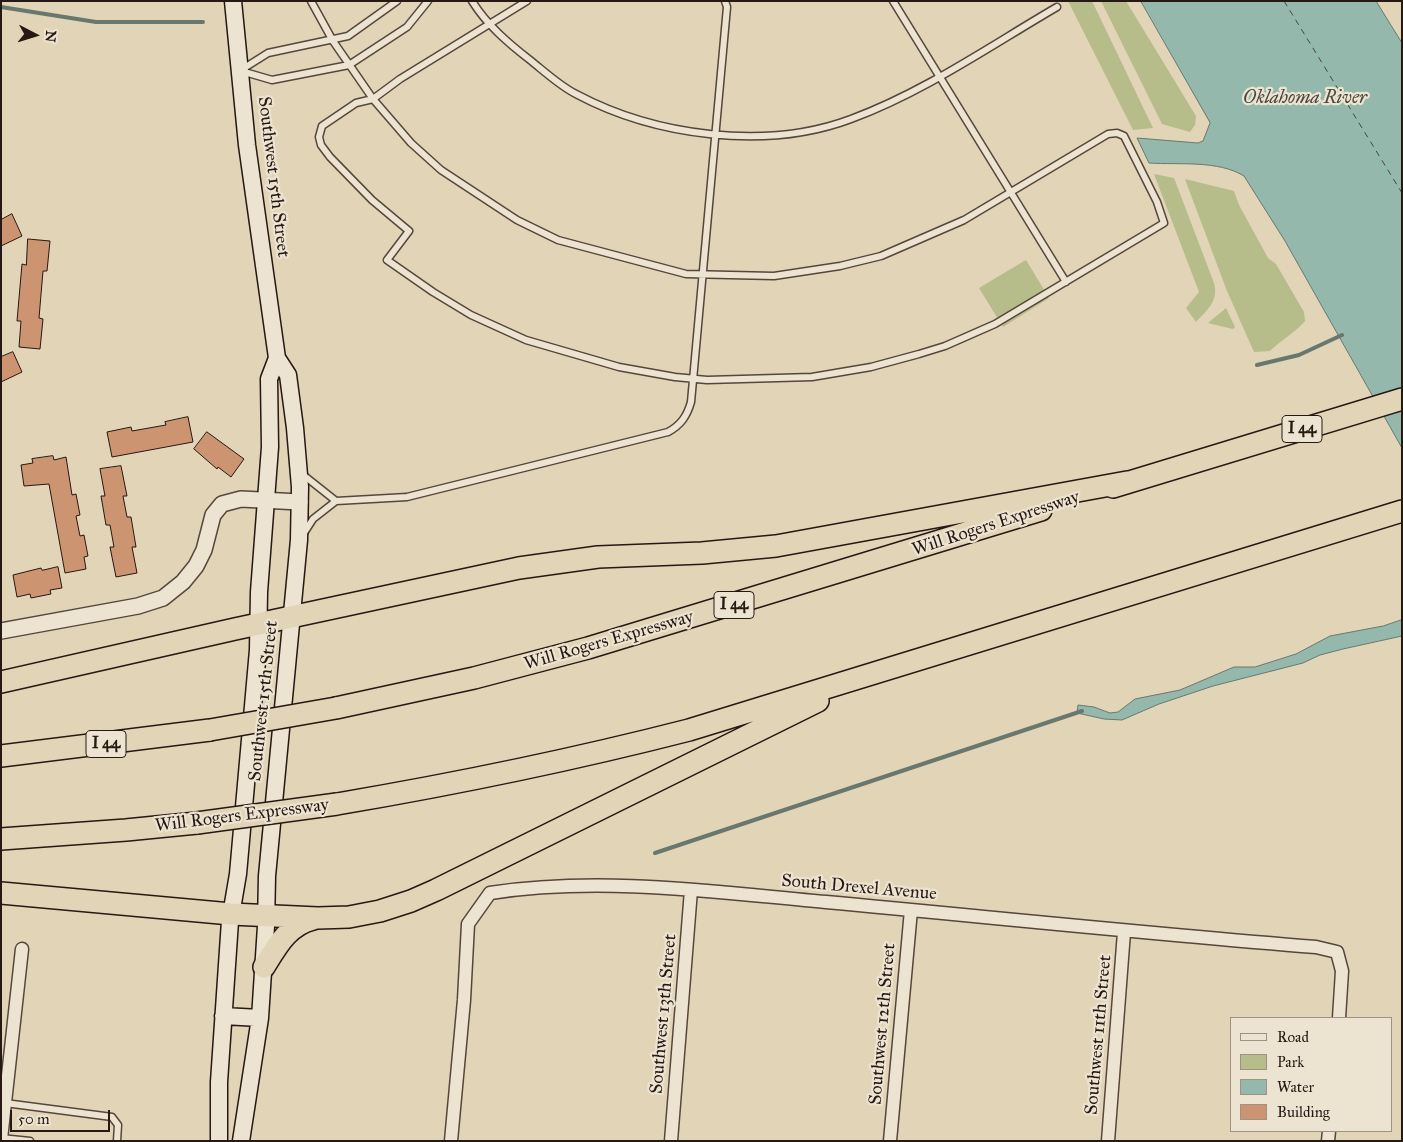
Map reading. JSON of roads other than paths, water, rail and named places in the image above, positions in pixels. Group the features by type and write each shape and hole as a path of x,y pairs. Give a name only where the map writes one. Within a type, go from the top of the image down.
{"highway":[{"name":"Will Rogers Expressway","path":"1,756 210,730 336,708 474,678 588,648 873,563 1127,482 1402,399"},
{"path":"1,682 258,624 559,561 598,557 711,552 776,546 1127,482"},
{"name":"Will Rogers Expressway","path":"1,838 126,830 197,823 337,804 477,780 570,760 689,730 1402,511"},
{"path":"1,893 231,914 318,918 349,917 411,901 720,748 776,723 862,677"},
{"path":"264,966 292,929 304,921 318,918"}],"main road":[{"name":"Southwest 15th Street","path":"233,1 248,146 277,358 288,376 299,471 300,502 299,540 267,876 260,1018 241,1141"},
{"name":"Southwest 15th Street","path":"218,1141 223,1016 231,914 238,874 267,500 271,430 269,378 277,358"},
{"path":"223,1016 260,1018"}],"street":[{"path":"1,631 138,606 163,598 183,582 201,558 213,515 218,507 233,499 300,502"},
{"name":"South Drexel Avenue","path":"451,1141 464,1000 468,924 490,893 524,888 588,884 691,890 1124,932 1316,947 1337,952 1342,971 1339,1017"},
{"name":"Southwest 13th Street","path":"671,1141 691,890"},
{"name":"Southwest 12th Street","path":"890,1141 911,910"},
{"name":"Southwest 11th Street","path":"1108,1141 1124,932"},
{"path":"1,1139 22,948"}],"lane":[{"path":"311,1 333,41 372,99 411,142 441,170 517,220 558,240 686,274 774,276 840,266 881,256 964,220 1108,134 1117,133 1124,136 1157,202 1164,223 995,324 945,346 871,367 812,377 693,379 619,367 526,340 471,315 433,292 387,260 409,231 372,200 330,157 321,145 319,137 322,126 341,112 356,103 372,99 400,79 527,1"},
{"path":"240,70 268,53 333,41 348,36 397,1"},
{"path":"240,70 272,80 349,66 407,28 428,1"},
{"path":"472,1 490,24 512,46 574,93 597,105 648,122 715,134 757,137 819,129 875,109 938,76 1056,7"},
{"path":"299,540 313,518 336,501 407,496 668,432 678,426 689,409 693,379 727,7 724,1"},
{"path":"893,1 1066,282"},
{"path":"299,471 336,501"},
{"path":"5,1103 112,1117 118,1125 117,1141"},
{"path":"1,1139 30,1141"}],"water":[{"name":"Oklahoma River","path":"1141,1 1376,1 1402,43 1402,448 1285,241 1244,176 1234,171 1210,165 1149,163 1137,138 1198,143 1203,141 1210,123"},
{"path":"1402,620 1402,636 1320,655 1303,663 1213,686 1159,704 1122,720 1104,719 1077,713 1078,705 1094,707 1110,713 1118,712 1135,699 1180,690 1234,667 1255,667 1296,654 1330,636 1383,626"}],"waterway":[{"path":"1,7 96,22 203,22"},
{"path":"1257,365 1299,355 1342,335"},
{"path":"655,853 1082,711"}]}
